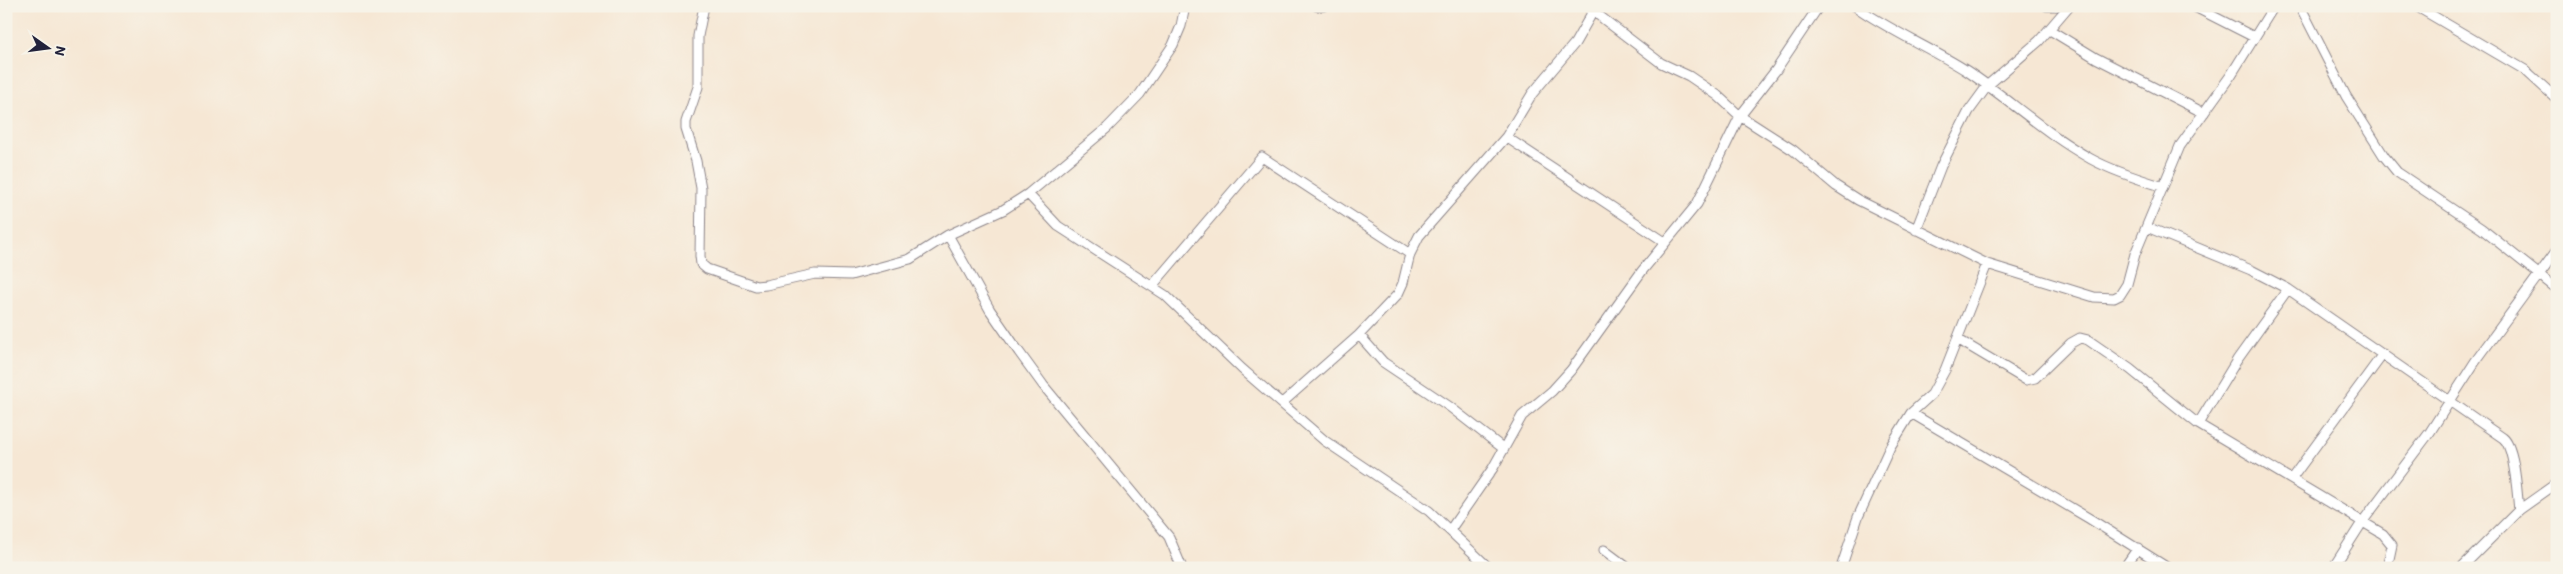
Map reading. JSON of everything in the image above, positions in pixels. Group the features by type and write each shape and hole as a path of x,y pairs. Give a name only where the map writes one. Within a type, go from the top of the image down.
{"street":[{"path":"704,6 698,36 698,87 686,122 686,129 696,161 701,188 701,264 707,269 756,286 815,274 851,275 910,259 948,235 1003,210 1028,194 1107,128 1140,94 1173,45 1181,26 1185,6"},
{"path":"1317,6 1323,6"},
{"path":"1450,530 1504,449 1522,416 1552,391 1571,370 1665,242 1697,204 1740,116 1776,70 1819,6"},
{"path":"1855,6 1949,60 1988,85 2034,122 2092,160 2127,175 2162,186"},
{"path":"2047,6 2056,6"},
{"path":"1916,230 1954,138 1969,111 1988,85 2050,30 2069,6"},
{"path":"2193,6 2254,37"},
{"path":"1282,403 1358,335 1398,294 1403,283 1410,254 1430,221 1506,137 1532,94 1575,43 1594,9 1661,63 1689,76 1717,95 1740,116 1793,150 1836,186 1858,200 1987,264 2094,297 2114,298 2120,294 2130,280 2135,254 2180,146 2204,113 2274,6"},
{"path":"2300,6 2346,96 2384,156 2397,172 2482,229 2557,289"},
{"path":"2416,6 2525,70 2557,99"},
{"path":"2050,30 2096,58 2204,113"},
{"path":"1506,137 1665,242"},
{"path":"1152,286 1262,157 1410,254"},
{"path":"1028,194 1058,226 1152,286 1325,441 1412,498 1450,530 1489,568"},
{"path":"2147,227 2251,270 2288,289 2507,440 2512,456 2519,510"},
{"path":"948,235 990,310 1014,345 1043,385 1169,537 1182,568"},
{"path":"2333,568 2363,521 2452,401 2475,362 2557,250"},
{"path":"1841,568 1858,517 1890,447 1912,413 1935,390 1959,340 1987,264"},
{"path":"2198,424 2237,360 2288,289"},
{"path":"1358,335 1383,362 1450,407 1504,449"},
{"path":"1959,340 2026,380 2035,378 2070,343 2080,338 2088,340 2130,369 2198,424 2292,478 2389,539 2392,545 2387,568"},
{"path":"2292,478 2383,354"},
{"path":"1912,413 2138,548 2168,568"},
{"path":"2461,568 2519,510 2557,483"},
{"path":"2124,568 2138,548"},
{"path":"1604,550 1628,568"}]}
